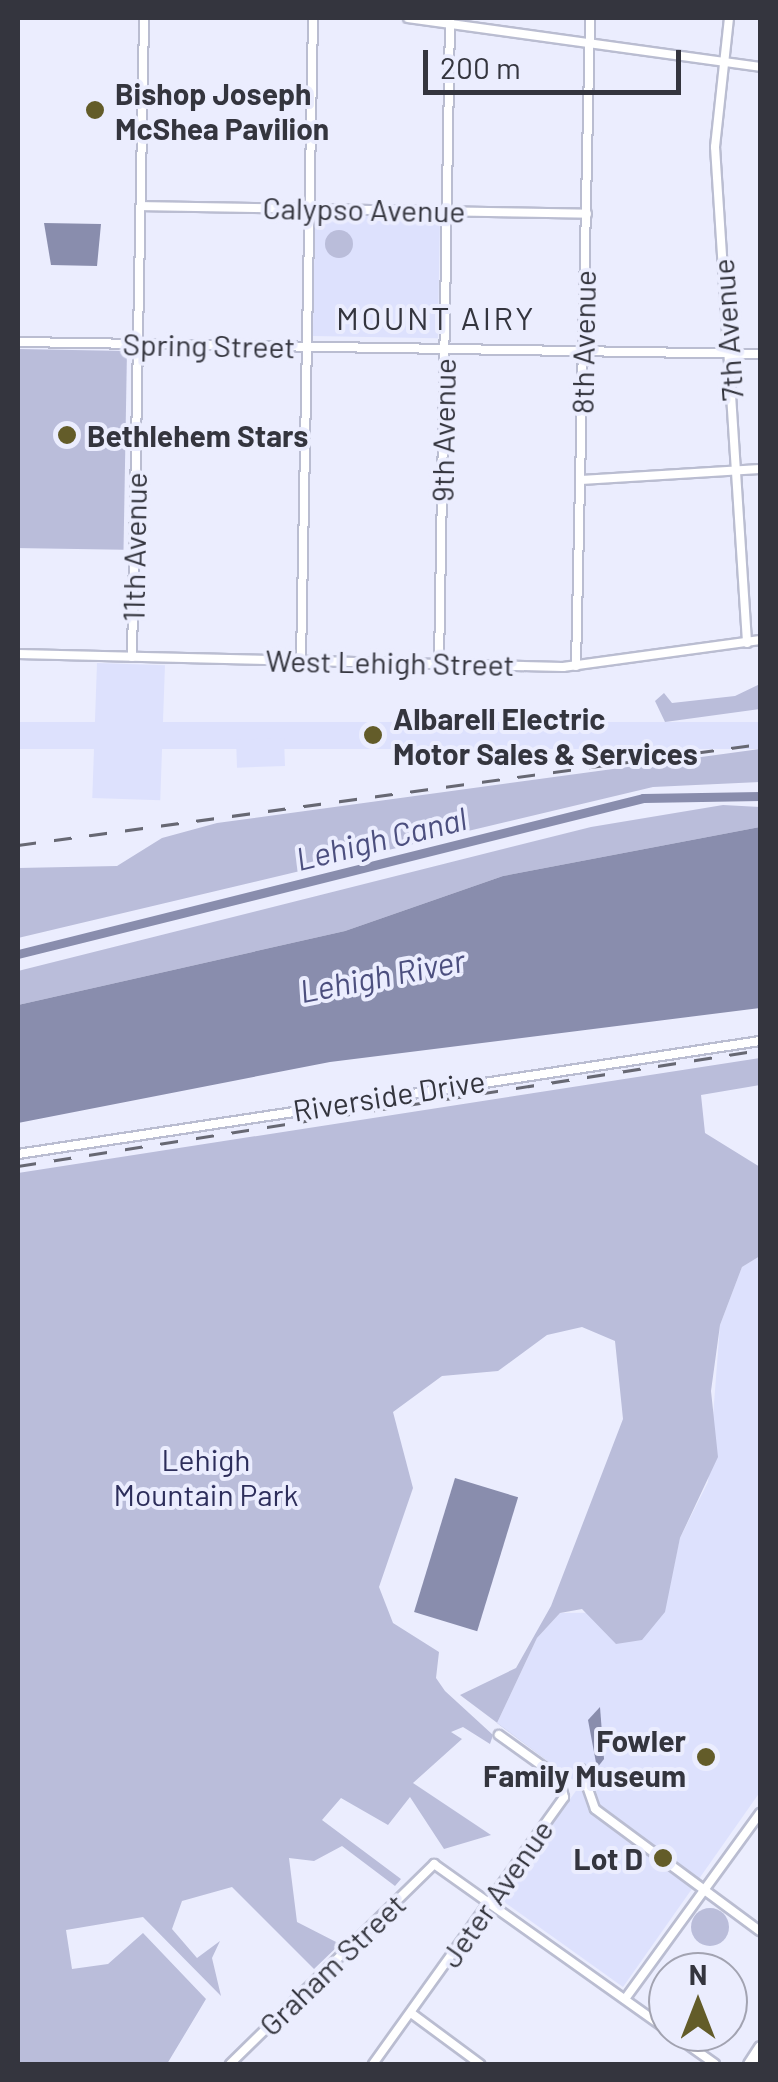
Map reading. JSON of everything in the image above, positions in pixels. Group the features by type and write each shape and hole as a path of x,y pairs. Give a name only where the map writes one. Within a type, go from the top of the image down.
{"main road":[{"path":"749,2064 760,2048"}],"street":[{"name":"11th Avenue","path":"132,656 144,18"},
{"path":"301,660 313,18"},
{"path":"408,18 450,20 760,67"},
{"name":"8th Avenue","path":"576,666 590,18"},
{"name":"7th Avenue","path":"729,18 728,63 715,135 747,643"},
{"name":"9th Avenue","path":"439,663 450,20"},
{"name":"Calypso Avenue","path":"141,206 587,214"},
{"name":"Spring Street","path":"18,342 760,354"},
{"path":"580,480 760,469"},
{"name":"West Lehigh Street","path":"18,654 576,666 760,640"},
{"name":"Riverside Drive","path":"18,1154 760,1040"},
{"name":"Jeter Avenue","path":"373,2064 490,1903 566,1788 500,1735"},
{"path":"581,1769 595,1808 760,1931"},
{"path":"625,1999 760,1813"},
{"name":"Graham Street","path":"230,2064 434,1864 490,1903"},
{"path":"490,1903 648,2016"},
{"path":"411,2013 480,2064"}],"shaded area":[{"path":"315,214 440,216 438,338 313,336"},
{"path":"97,663 165,665 160,800 92,798"},
{"path":"18,722 760,722 760,749 18,749"},
{"path":"284,738 285,766 237,768 236,740"},
{"path":"760,1256 760,1792 623,1987 500,1899 580,1785 497,1723 537,1638 560,1613 664,1612 680,1538 708,1482 720,1325 742,1267"}],"green space":[{"path":"339,230 349,234 353,244 349,254 339,258 329,254 325,244 329,234"},
{"path":"18,349 127,351 124,550 18,548"},
{"path":"760,684 760,709 665,722 655,701 664,693 672,703 735,696"},
{"path":"760,749 760,782 653,787 18,938 18,868 117,866 162,838 217,823"},
{"path":"723,805 760,807 760,827 503,876 345,931 18,1005 18,971 591,827"},
{"name":"Lehigh Mountain Park","path":"760,1058 760,1085 701,1095 705,1133 760,1167 760,1256 742,1267 720,1325 711,1391 718,1457 680,1538 665,1612 642,1640 616,1644 582,1609 560,1613 537,1638 497,1723 460,1695 516,1668 551,1606 623,1419 615,1341 582,1327 547,1335 498,1371 442,1376 393,1412 413,1488 379,1587 393,1623 439,1652 436,1678 445,1691 493,1735 490,1744 463,1727 451,1732 462,1739 413,1783 491,1835 444,1849 410,1797 388,1825 341,1798 322,1820 401,1879 395,1886 342,1846 314,1861 289,1858 297,1922 340,1944 314,1969 232,1887 182,1901 172,1929 197,1958 220,1941 212,1958 221,1996 143,1917 66,1930 72,1969 108,1964 143,1933 206,1999 167,2064 18,2064 18,1173"},
{"path":"710,1908 724,1913 729,1927 724,1941 710,1946 696,1941 691,1927 696,1913"}],"water":[{"path":"44,223 101,224 97,266 51,265"},
{"name":"Lehigh River","path":"760,827 760,1008 330,1062 18,1123 18,1005 345,931 503,876"},
{"path":"455,1478 518,1497 477,1631 414,1612"},
{"path":"600,1707 604,1759 597,1768 588,1720"}],"waterway":[{"name":"Lehigh Canal","path":"18,954 643,798 760,796"}],"railway":[{"path":"18,845 760,744"},
{"path":"18,1166 760,1050"}],"place":[{"name":"Bishop Joseph McShea Pavilion","path":"95,110"},
{"name":"Bethlehem Stars","path":"67,435"},
{"name":"Albarell Electric Motor Sales & Services","path":"373,735"},
{"name":"Fowler Family Museum","path":"706,1757"},
{"name":"Lot D","path":"663,1858"}],"district":[{"name":"MOUNT AIRY","path":"436,317"}]}
